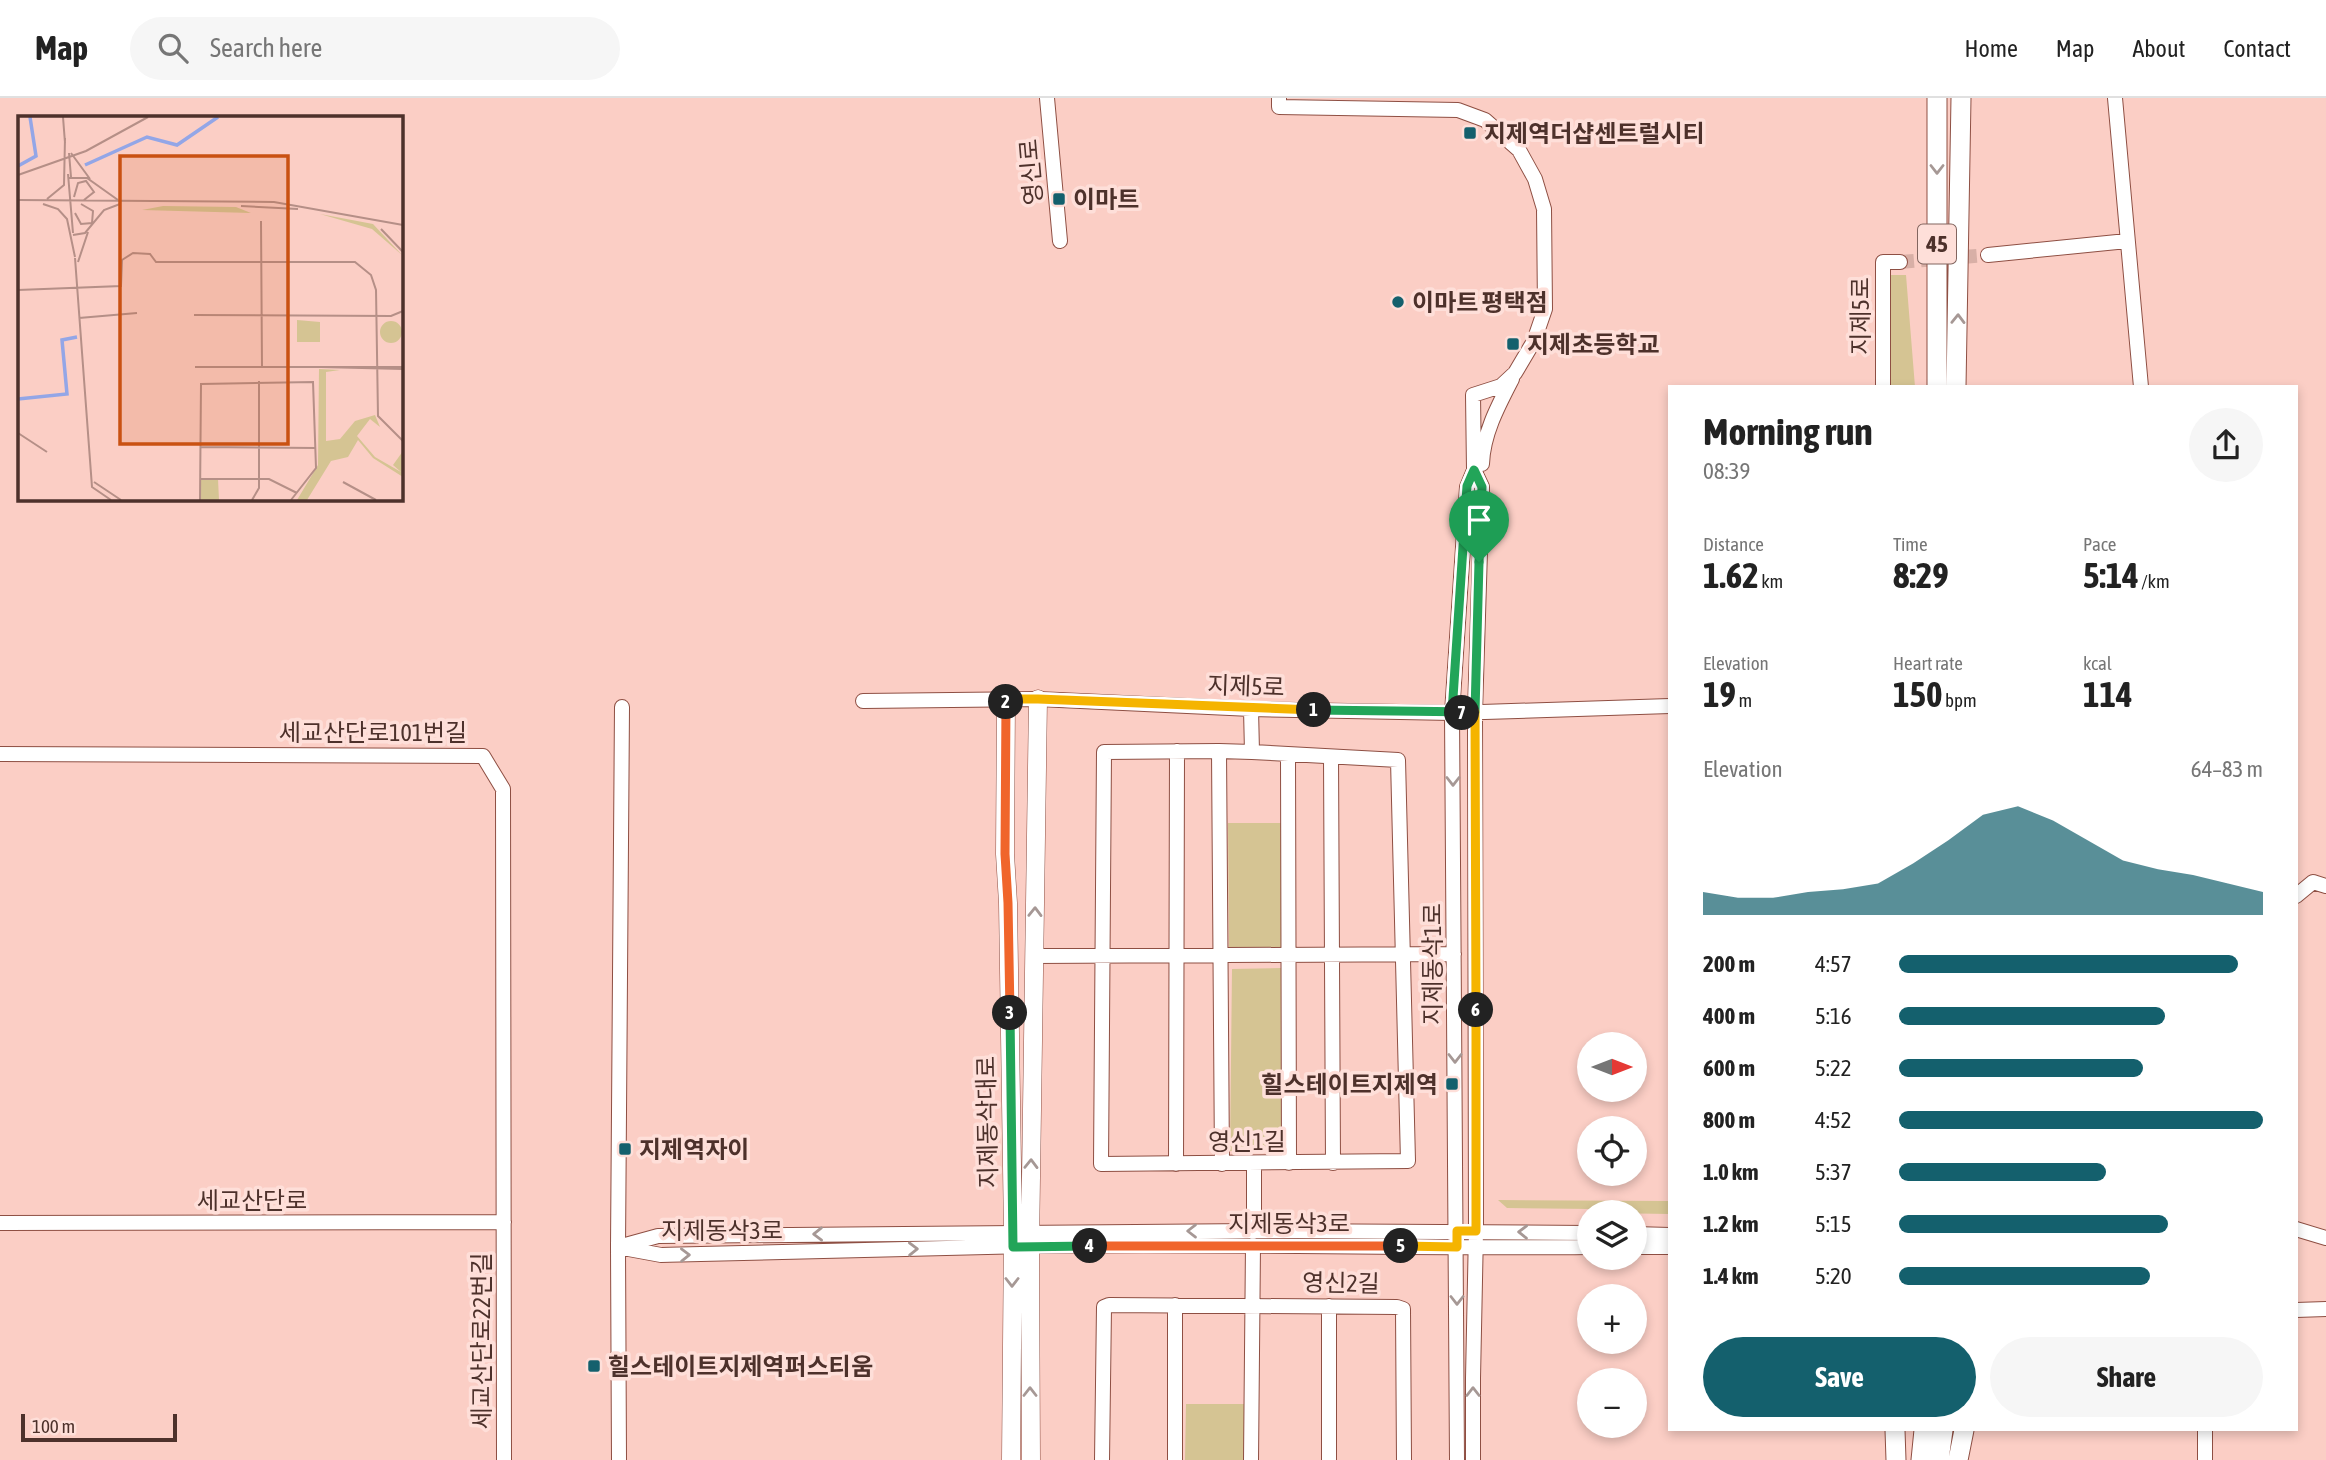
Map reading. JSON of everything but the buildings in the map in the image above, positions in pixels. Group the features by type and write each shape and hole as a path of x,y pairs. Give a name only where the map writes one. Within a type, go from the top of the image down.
{"highway":[{"name":"45","path":"1956,385 1961,98"},
{"path":"1961,135 1969,98"},
{"name":"45","path":"1937,99 1937,385"},
{"path":"1895,1431 1896,1460"},
{"path":"1922,1460 1924,1431"},
{"path":"1939,1460 1943,1431"},
{"path":"1958,1460 1964,1431"}],"main road":[{"name":"지제동삭대로","path":"1006,699 1005,854 1031,1460"},
{"name":"지제동삭대로","path":"1011,1460 1034,956 1038,699"}],"street":[{"name":"영신로","path":"1047,98 1060,242"},
{"path":"2115,98 2141,385"},
{"name":"지제동삭1로","path":"1279,103 1458,110 1485,120 1519,150 1535,179 1544,209 1545,309 1534,341 1515,373 1501,386 1473,395 1474,470 1467,486 1452,713 1457,1460"},
{"path":"1988,255 2127,241"},
{"name":"지제5로","path":"1883,385 1883,262 1900,262"},
{"path":"1482,487 1483,450 1487,433 1515,373"},
{"name":"지제동삭1로","path":"1473,1460 1472,1378 1476,1248 1475,712 1482,487 1474,470"},
{"name":"지제5로","path":"863,701 1038,699 1251,709 1452,713 1668,706"},
{"path":"619,1460 622,707"},
{"path":"1251,709 1252,752"},
{"path":"1175,1164 1177,751"},
{"path":"1219,751 1222,1164"},
{"name":"영신1길","path":"1219,751 1398,760 1408,1161 1101,1164 1104,752 1219,751"},
{"name":"세교산단로101번길","path":"0,754 483,756 503,789 504,1222"},
{"path":"1288,754 1289,1163"},
{"path":"1331,757 1333,1163"},
{"path":"2298,894 2313,882 2326,886"},
{"path":"1034,956 1332,957 1454,954"},
{"path":"1251,1460 1254,1164"},
{"name":"세교산단로","path":"0,1223 504,1222"},
{"name":"세교산단로22번길","path":"504,1222 504,1460"},
{"path":"2298,1230 2326,1238"},
{"name":"지제동삭3로","path":"618,1247 659,1236 1457,1239 1476,1231 1577,1233"},
{"path":"1647,1234 1668,1235"},
{"name":"지제동삭3로","path":"1457,1239 1476,1248 1577,1247"},
{"path":"1647,1247 1668,1247"},
{"name":"영신2길","path":"1102,1460 1104,1307 1109,1305 1397,1307 1404,1311 1404,1460"},
{"path":"1175,1305 1175,1460"},
{"path":"1329,1306 1329,1460"},
{"path":"2298,1310 2326,1309"},
{"path":"2205,1431 2205,1460"}],"shaded area":[{"path":"1890,275 1906,275 1915,385 1891,385"},
{"path":"1228,823 1281,823 1284,950 1229,951"},
{"path":"1281,968 1282,1149 1230,1151 1232,969"},
{"path":"1498,1200 1577,1200 1577,1209 1507,1208"},
{"path":"1647,1201 1668,1201 1668,1214 1647,1214"},
{"path":"1186,1404 1248,1404 1248,1460 1185,1460"}],"tunnel":[{"path":"1900,262 1988,255"}],"place":[{"name":"지제역더샵센트럴시티","path":"1470,133"},
{"name":"이마트","path":"1059,199"},
{"name":"이마트 평택점","path":"1398,302"},
{"name":"지제초등학교","path":"1513,344"},
{"name":"힐스테이트지제역","path":"1452,1084"},
{"name":"지제역자이","path":"625,1149"},
{"name":"힐스테이트지제역퍼스티움","path":"594,1366"}],"route":[{"path":"1479,562 1475,712 1452,713 1251,709 1006,699 1005,854 1013,1247 1457,1247 1457,1231 1476,1231 1475,712 1452,713 1467,486 1474,470 1482,487 1479,562"}]}
